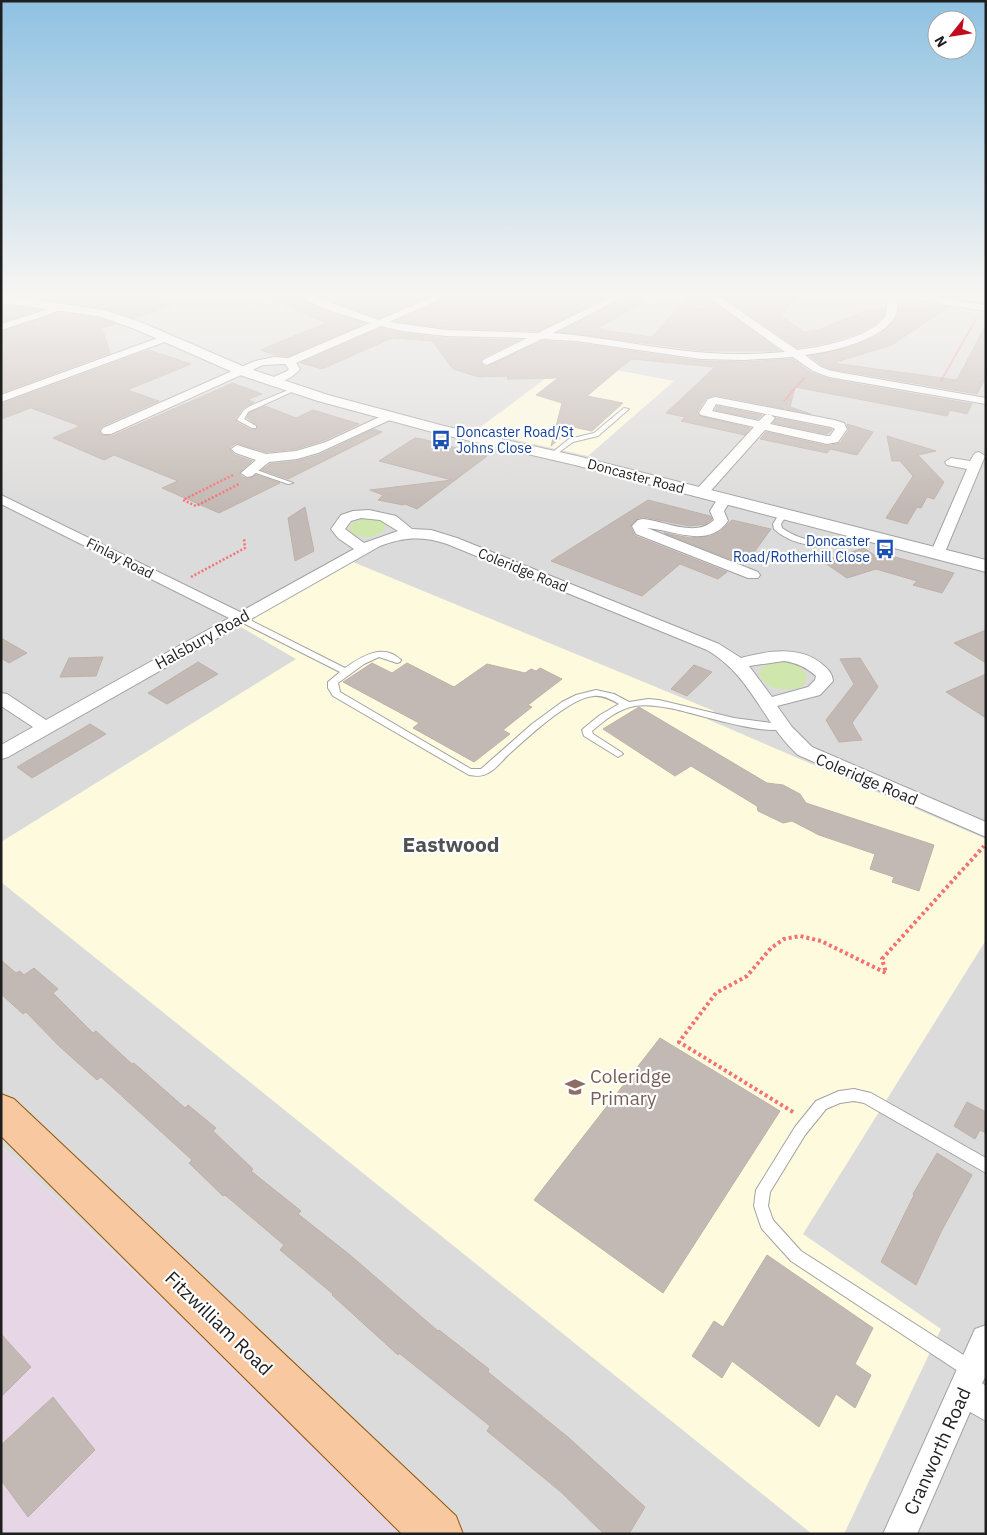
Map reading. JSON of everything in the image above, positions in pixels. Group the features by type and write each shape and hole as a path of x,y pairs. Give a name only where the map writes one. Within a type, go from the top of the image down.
{"main road":[{"name":"Fitzwilliam Road","path":"1,1111 438,1534"}],"street":[{"path":"1,399 94,365"},
{"name":"Doncaster Road","path":"227,365 295,389 390,416 725,498 986,566"},
{"path":"108,431 157,410 200,388 259,365"},
{"path":"271,381 291,373 295,369 291,365"},
{"path":"811,365 817,369 836,376 986,401"},
{"path":"715,400 834,424 840,426 841,429 834,439 831,440 763,426 708,414 704,411 715,400"},
{"path":"701,493 774,412"},
{"path":"237,449 266,458 284,457 309,451 390,416"},
{"path":"250,472 266,458"},
{"path":"938,552 977,461 951,462"},
{"path":"725,498 717,511 721,521 717,527 709,530 691,532 652,523 643,523 639,526 641,531 753,575"},
{"name":"Finlay Road","path":"1,499 240,618"},
{"name":"Coleridge Road","path":"363,549 343,535 338,529 340,523 344,519 361,514 382,516 396,522 407,532 428,534 452,542 713,647 738,664 748,675 780,728 798,746 822,760 986,830"},
{"name":"Halsbury Road","path":"1,753 375,542 407,532"},
{"path":"738,664 768,656 800,658 811,662 824,675 824,681 814,691 766,704"},
{"path":"1,698 46,728"},
{"name":"Cranworth Road","path":"900,1534 974,1388 986,1340"}],"lane":[{"path":"254,427 240,420 246,411 295,389"},
{"path":"552,455 571,440 596,436 626,409"},
{"path":"250,472 290,483"},
{"path":"784,513 777,524 778,530 784,534 824,545 843,542"},
{"path":"240,618 346,672"},
{"path":"397,660 384,654 378,654 346,672 334,682 333,688 336,694 428,750 469,772 478,773 485,771 526,734 578,696 594,693 612,696 628,705"},
{"path":"618,754 589,736 587,730 604,716 637,703 657,704 726,720 780,728"},
{"path":"974,1388 796,1256 767,1224 761,1206 763,1190 808,1121 821,1105 839,1097 854,1095 866,1097 986,1166"}],"path":[{"path":"934,392 950,365"},
{"path":"774,412 808,374 817,369"},
{"path":"229,477 243,482 196,506 183,500 198,492 229,477 242,471 250,472"},
{"path":"175,586 245,548 244,538"},
{"path":"808,1121 679,1042 716,993 747,976 771,948 784,939 800,936 821,942 886,973 882,959 986,844"}],"shaded area":[{"path":"1,365 986,365 986,1534 414,1534 1,1146"},
{"path":"564,365 588,365 674,381 588,456 475,431"},
{"name":"Coleridge Primary","path":"353,562 714,711 707,719 986,839 986,940 803,1234 941,1329 844,1534 812,1534 1,882 1,842 296,659 239,626"},
{"path":"1,1146 112,1251 414,1534 1,1534"}],"green space":[{"path":"368,518 383,522 386,528 383,532 369,537 359,536 350,532 349,526 357,521"},
{"path":"771,662 796,665 807,675 805,684 786,690 766,684 759,673 761,668"}],"building":[{"path":"1,365 78,365 1,393"},
{"path":"109,365 189,365 127,390 159,401 102,426 99,430 101,435 112,436 233,383 262,394 247,400 254,402 243,408 235,419 236,422 251,430 257,429 258,426 247,418 249,413 265,406 296,418 313,410 359,424 325,440 296,449 266,452 236,443 230,447 230,450 235,455 252,461 240,472 240,475 247,479 256,475 280,483 219,513 162,488 178,481 114,455 104,460 53,438 80,426 31,408 1,419 1,404"},
{"path":"307,365 332,365 322,369"},
{"path":"450,365 482,365 486,367 491,365 624,365 587,396 623,403 592,431 573,427 551,446 562,403 536,395 558,378 508,379 507,376 479,377 453,369"},
{"path":"690,365 800,365 812,373 829,379 972,404 967,414 950,410 947,416 795,387 790,407 811,414 715,395 706,398 697,412 700,416 750,428 745,435 681,421 685,417 666,413 715,367"},
{"path":"822,365 845,365 957,380 965,365 986,365 986,377 977,394 832,369"},
{"path":"717,406 762,415 758,419 715,410"},
{"path":"777,418 832,430 827,434 773,423"},
{"path":"847,424 873,432 857,455 830,449 827,453 760,439 766,432 827,446 840,443 849,430"},
{"path":"374,429 382,432 288,479 262,470 270,464 297,461 319,455"},
{"path":"887,436 936,451 918,455 944,482 934,499 927,497 921,508 917,507 907,524 886,518 913,476 900,461 892,461"},
{"path":"415,438 487,456 417,509 405,504 378,500 383,495 370,490 452,480 379,461"},
{"path":"648,500 710,516 712,519 706,524 690,526 643,517 638,518 630,526 635,536 727,572 718,579 680,564 642,596 551,561"},
{"path":"305,507 314,551 295,561 288,518"},
{"path":"732,520 771,529 750,558 748,557 740,563 664,533 690,538 711,536 721,531"},
{"path":"864,548 880,559 884,554 954,573 942,593 913,585 917,581 876,569 847,578 822,561"},
{"path":"986,630 986,663 954,643"},
{"path":"1,638 27,653 9,663 1,658"},
{"path":"103,657 96,676 60,677 69,658"},
{"path":"860,658 878,687 852,723 862,740 839,742 826,720 854,684 840,659"},
{"path":"198,662 218,674 167,704 148,693"},
{"path":"372,663 392,673 407,663 454,687 487,664 525,673 531,669 536,671 540,668 562,679 528,705 532,707 503,730 510,734 474,762 413,728 419,723 343,682"},
{"path":"694,665 712,672 687,696 671,689"},
{"path":"986,674 986,718 946,692"},
{"path":"639,707 767,783 783,785 800,794 806,803 934,845 919,891 892,882 894,877 870,869 875,854 819,835 792,821 783,823 758,811 757,806 691,766 675,776 603,729"},
{"path":"90,724 106,734 32,778 17,767"},
{"path":"1,960 16,973 20,971 24,975 34,968 58,989 53,993 93,1033 96,1031 185,1108 188,1105 216,1128 213,1131 253,1169 251,1171 301,1211 298,1214 350,1255 438,1331 489,1369 488,1372 569,1438 645,1507 629,1534 604,1534 562,1493 487,1431 490,1426 399,1353 398,1355 333,1294 280,1250 284,1245 225,1195 223,1196 189,1163 192,1160 101,1077 97,1080 59,1046 26,1012 23,1014 1,994"},
{"path":"660,1038 780,1111 663,1293 534,1200"},
{"path":"967,1102 986,1112 986,1133 980,1130 975,1139 954,1126"},
{"path":"937,1153 972,1175 942,1230 916,1285 881,1262 913,1194"},
{"path":"767,1255 873,1328 855,1364 871,1375 855,1408 836,1394 819,1427 732,1361 722,1378 692,1356 714,1321 723,1327"},
{"path":"1,1334 31,1367 1,1397"},
{"path":"53,1397 95,1450 28,1517 1,1480 1,1445"}],"place":[{"name":"Doncaster Road/St Johns Close","path":"441,440"},
{"name":"Doncaster Road/Rotherhill Close","path":"885,549"},
{"name":"Coleridge Primary","path":"575,1087"}],"district":[{"name":"Eastwood","path":"451,844"}]}
